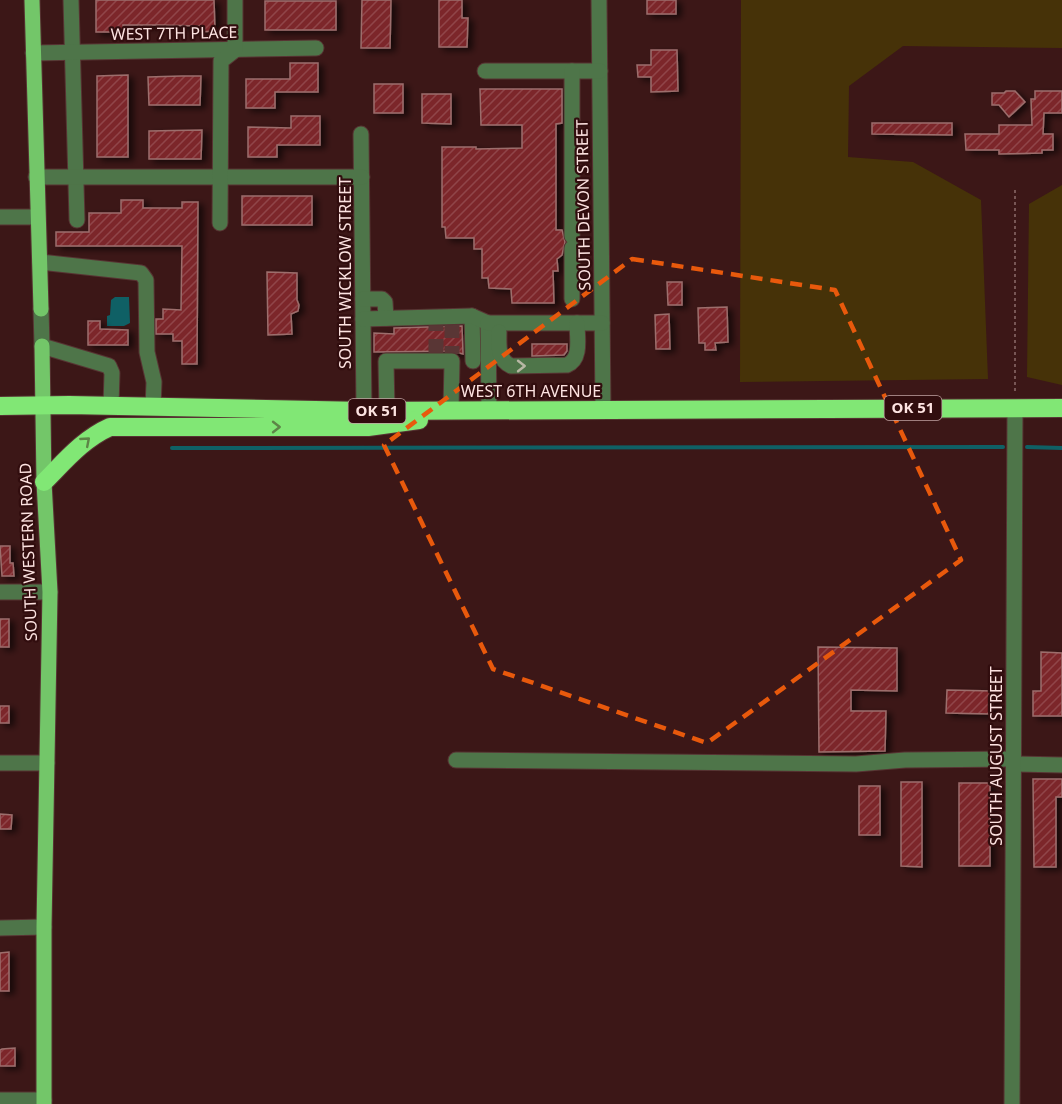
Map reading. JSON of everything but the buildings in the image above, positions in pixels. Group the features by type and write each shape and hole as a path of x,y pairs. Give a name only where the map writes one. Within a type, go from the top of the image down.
{"highway":[{"name":"WEST 6TH AVENUE","path":"0,406 364,411 1062,408"},
{"path":"44,482 82,443 94,434 110,427 368,427 489,410"}],"main road":[{"name":"SOUTH WESTERN ROAD","path":"32,0 41,309"},
{"name":"SOUTH WESTERN ROAD","path":"42,346 44,482 50,592 44,927 44,1102"}],"street":[{"path":"71,0 77,220"},
{"path":"220,223 221,62 235,50 235,0"},
{"name":"SOUTH DEVON STREET","path":"599,0 603,410"},
{"name":"WEST 7TH PLACE","path":"33,53 316,48"},
{"path":"485,71 600,71"},
{"path":"572,71 572,299"},
{"name":"SOUTH WICKLOW STREET","path":"361,134 364,411"},
{"path":"36,177 362,177"},
{"path":"0,217 37,217"},
{"path":"40,262 141,273 146,280 147,352 154,382 153,407"},
{"path":"363,299 382,299 385,302 386,318"},
{"name":"SOUTH WESTERN ROAD","path":"41,309 42,346"},
{"path":"363,319 453,320 472,316 493,323 602,322"},
{"path":"472,316 473,361"},
{"path":"493,323 500,358 511,366 573,363 577,357 577,323"},
{"path":"489,410 489,360 493,323"},
{"path":"42,346 109,366 112,373 111,406"},
{"path":"364,364 436,358 489,360"},
{"path":"451,410 452,358"},
{"path":"386,362 387,411"},
{"name":"SOUTH AUGUST STREET","path":"1012,1104 1015,408"},
{"path":"0,592 50,592"},
{"path":"456,760 856,764 905,760 1062,765"},
{"path":"0,763 46,763"},
{"path":"0,928 44,927"},
{"path":"0,1100 44,1102"}],"path":[{"path":"1015,190 1015,408"}],"highlighted area":[{"path":"632,259 835,290 961,560 707,743 493,669 384,445"}],"shaded area":[{"path":"741,0 1062,0 1062,48 903,46 849,86 848,157 913,162 981,200 988,379 740,382"},
{"path":"1062,185 1062,385 1027,377 1029,204"}],"water":[{"path":"115,297 129,297 130,323 124,326 107,326 111,300"}],"waterway":[{"path":"172,448 1003,447"},
{"path":"1027,447 1062,448"}],"tunnel":[{"path":"436,323 436,354"},
{"path":"452,323 452,354"}]}
